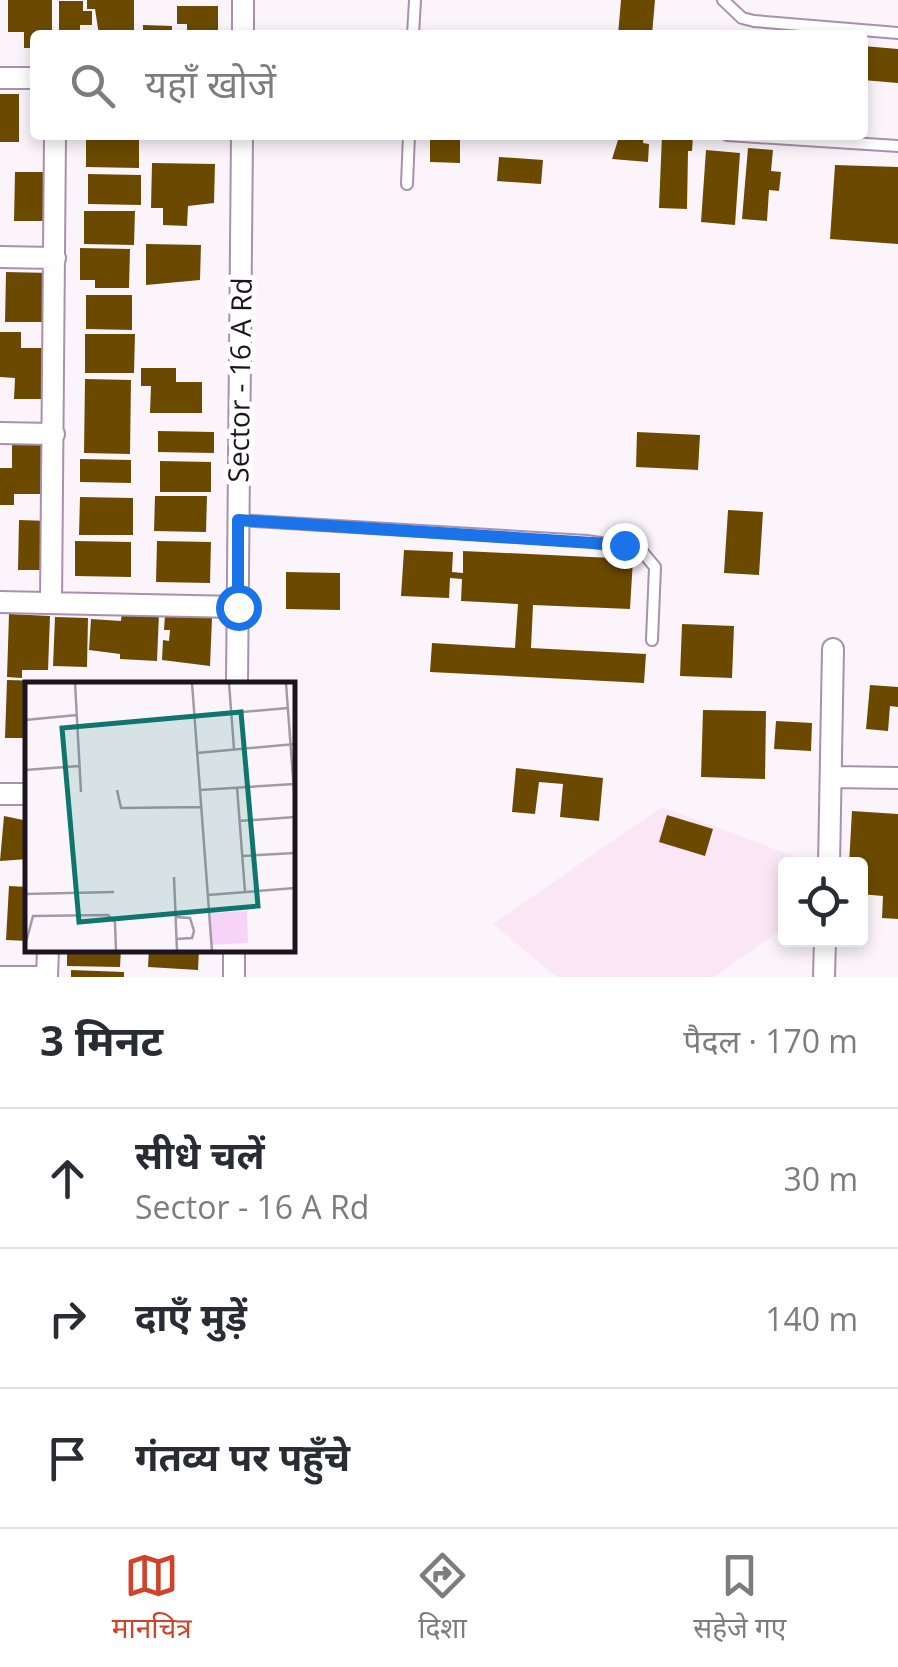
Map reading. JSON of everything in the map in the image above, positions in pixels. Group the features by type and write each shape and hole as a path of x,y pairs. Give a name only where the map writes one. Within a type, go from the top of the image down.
{"street":[{"path":"243,30 244,0"},
{"path":"0,78 30,78"},
{"path":"51,603 55,140"},
{"name":"Sector - 16 A Rd","path":"237,682 242,140"},
{"path":"0,257 55,258"},
{"path":"0,433 54,434"},
{"path":"0,602 238,607"},
{"path":"829,857 832,649"},
{"path":"833,776 898,778"},
{"path":"824,977 826,947"},
{"path":"0,977 47,977 48,952"}],"lane":[{"path":"414,30 415,0"},
{"path":"723,0 742,18 754,21 862,30"},
{"path":"868,30 898,33"},
{"path":"407,184 409,140"},
{"path":"805,140 898,146"},
{"path":"238,520 547,538 640,550 655,567 652,640"}],"shaded area":[{"path":"662,807 796,857 778,857 778,932 714,977 557,977 493,924"}],"building":[{"path":"8,0 52,0 52,30 30,30 30,48 24,48 24,32 8,32"},
{"path":"87,0 134,0 134,30 98,30 95,9 87,9"},
{"path":"621,0 655,0 652,30 618,30"},
{"path":"59,1 83,1 83,11 92,11 92,25 80,25 80,30 59,30"},
{"path":"177,6 218,6 218,30 187,30 187,24 177,24"},
{"path":"143,25 172,26 172,30 143,30"},
{"path":"868,46 898,49 898,83 868,80"},
{"path":"0,94 19,94 19,142 0,142"},
{"path":"86,140 139,140 139,168 86,167"},
{"path":"430,140 460,140 460,163 430,162"},
{"path":"618,140 643,140 649,144 648,162 612,159"},
{"path":"662,140 693,140 692,151 688,151 687,209 659,208"},
{"path":"748,148 773,150 771,171 781,172 779,191 769,190 767,221 742,219"},
{"path":"706,150 740,153 735,225 701,222"},
{"path":"499,157 543,160 541,184 497,181"},
{"path":"152,163 215,164 214,203 188,206 187,226 163,225 163,208 151,208"},
{"path":"835,165 898,167 898,244 830,239"},
{"path":"15,172 49,172 48,221 14,221"},
{"path":"88,174 141,175 141,205 88,204"},
{"path":"84,211 135,211 134,245 84,244"},
{"path":"146,244 201,245 200,280 146,285"},
{"path":"80,248 130,249 129,288 95,288 95,280 80,280"},
{"path":"6,272 51,273 50,322 5,322"},
{"path":"86,295 132,295 132,330 86,329"},
{"path":"0,332 21,332 21,348 49,348 49,399 14,399 15,378 0,377"},
{"path":"85,334 135,334 134,373 85,373"},
{"path":"141,368 176,368 176,382 202,382 202,413 150,413 151,386 141,386"},
{"path":"85,379 131,380 130,454 84,453"},
{"path":"158,431 214,432 214,453 158,452"},
{"path":"637,432 700,435 698,470 636,467"},
{"path":"12,439 50,439 50,494 14,494 14,505 0,505 0,468 12,468"},
{"path":"80,459 131,460 131,483 80,482"},
{"path":"160,461 211,462 211,492 160,492"},
{"path":"155,496 207,496 206,532 154,531"},
{"path":"80,497 133,498 133,535 79,535"},
{"path":"728,510 763,512 759,575 724,573"},
{"path":"19,520 49,521 48,570 18,570"},
{"path":"75,541 131,542 131,577 75,576"},
{"path":"157,541 211,542 210,583 156,582"},
{"path":"404,550 453,552 452,572 463,573 463,551 633,559 630,609 533,605 531,648 646,654 644,683 430,672 432,643 515,648 518,604 461,601 462,579 450,578 449,598 401,596"},
{"path":"286,572 340,573 340,610 286,609"},
{"path":"122,611 159,613 157,661 120,659 120,654 89,650 91,619 121,621"},
{"path":"9,614 50,616 48,670 22,670 22,678 7,677"},
{"path":"165,615 212,618 210,666 162,660 163,640 169,641 170,630 164,630"},
{"path":"55,617 88,618 87,667 53,666"},
{"path":"682,624 734,626 732,678 680,676"},
{"path":"7,680 43,681 25,682 25,738 5,738"},
{"path":"870,685 898,687 898,707 890,706 888,731 866,729"},
{"path":"703,710 766,711 765,779 701,777"},
{"path":"776,721 812,723 811,751 774,749"},
{"path":"516,768 603,778 599,821 560,817 563,784 539,782 535,814 512,812"},
{"path":"852,811 898,814 898,919 882,918 883,896 868,895 868,857 849,857"},
{"path":"667,815 713,829 705,856 659,842"},
{"path":"4,816 25,820 25,859 0,861"},
{"path":"9,886 25,887 25,941 6,940"},
{"path":"67,952 121,952 120,967 67,966"},
{"path":"149,952 199,952 198,970 148,967"},
{"path":"71,970 124,972 124,977 71,977"}],"route":[{"path":"238,607 238,520 409,528 624,545"}]}
